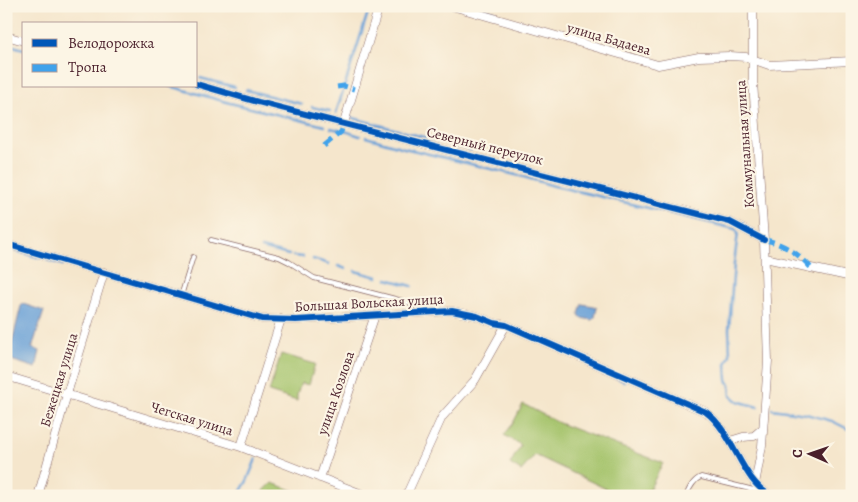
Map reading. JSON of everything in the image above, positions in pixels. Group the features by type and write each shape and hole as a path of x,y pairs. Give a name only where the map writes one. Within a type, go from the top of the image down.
{"street":[{"path":"344,123 379,6"},
{"name":"улица Бадаева","path":"452,6 651,64 664,65 707,56 741,56 769,66 852,62"},
{"name":"Коммунальная улица","path":"752,6 753,60 765,258 768,361 762,446 755,484"},
{"path":"6,36 22,40"},
{"name":"Северный переулок","path":"198,85 258,102 730,222 764,240"},
{"name":"Большая Вольская улица","path":"6,244 262,319 296,320 427,314 452,311 506,325 706,412 714,418 730,441 755,484 768,494"},
{"path":"765,258 852,278"},
{"name":"Бежецкая улица","path":"38,496 104,272"},
{"name":"улица Козлова","path":"320,478 374,315"},
{"path":"241,447 281,319"},
{"path":"406,496 442,417 481,370 506,325"},
{"name":"Чегская улица","path":"6,376 241,447 367,496"},
{"path":"730,441 754,436 762,429"}],"lane":[{"path":"211,240 279,258 314,278 407,302 415,305 427,314"},
{"path":"181,296 193,257"},
{"path":"686,496 693,483 701,477 768,494"}],"green space":[{"path":"281,354 315,364 309,385 301,383 297,401 269,392"},
{"path":"523,404 559,423 663,463 646,496 619,495 535,455 521,471 510,464 521,445 504,435 512,425"},
{"path":"272,483 309,496 258,496"}],"water":[{"path":"23,304 44,311 32,348 40,351 36,368 8,359"},
{"path":"582,304 597,308 595,317 592,320 581,318 579,314"}],"waterway":[{"path":"336,113 370,6"},
{"path":"483,8 494,12"},
{"path":"6,44 22,48"},
{"path":"200,78 235,87"},
{"path":"177,88 325,126"},
{"path":"246,90 302,104"},
{"path":"312,107 330,111"},
{"path":"350,117 471,150"},
{"path":"331,128 339,130"},
{"path":"345,131 360,136"},
{"path":"366,137 554,186 735,229 738,233 729,329 730,355 726,364 727,380 730,385 731,396 737,401 758,407"},
{"path":"6,248 40,258"},
{"path":"261,248 289,255"},
{"path":"293,256 303,257"},
{"path":"313,259 329,264"},
{"path":"47,260 63,265"},
{"path":"338,266 346,269"},
{"path":"355,271 378,277"},
{"path":"387,279 412,286"},
{"path":"600,370 624,381"},
{"path":"772,409 806,414 832,421 852,431"},
{"path":"238,496 247,481 256,459"}],"marked path":[{"path":"337,87 344,86 354,89"},
{"path":"324,146 341,132 344,123"},
{"path":"764,240 777,243 790,250 802,258 811,268"}],"cycle path":[{"path":"198,85 258,102 730,222 764,240"},
{"path":"6,244 262,319 296,320 452,311 506,325 706,412 724,432 753,480 762,490 772,496"}]}
